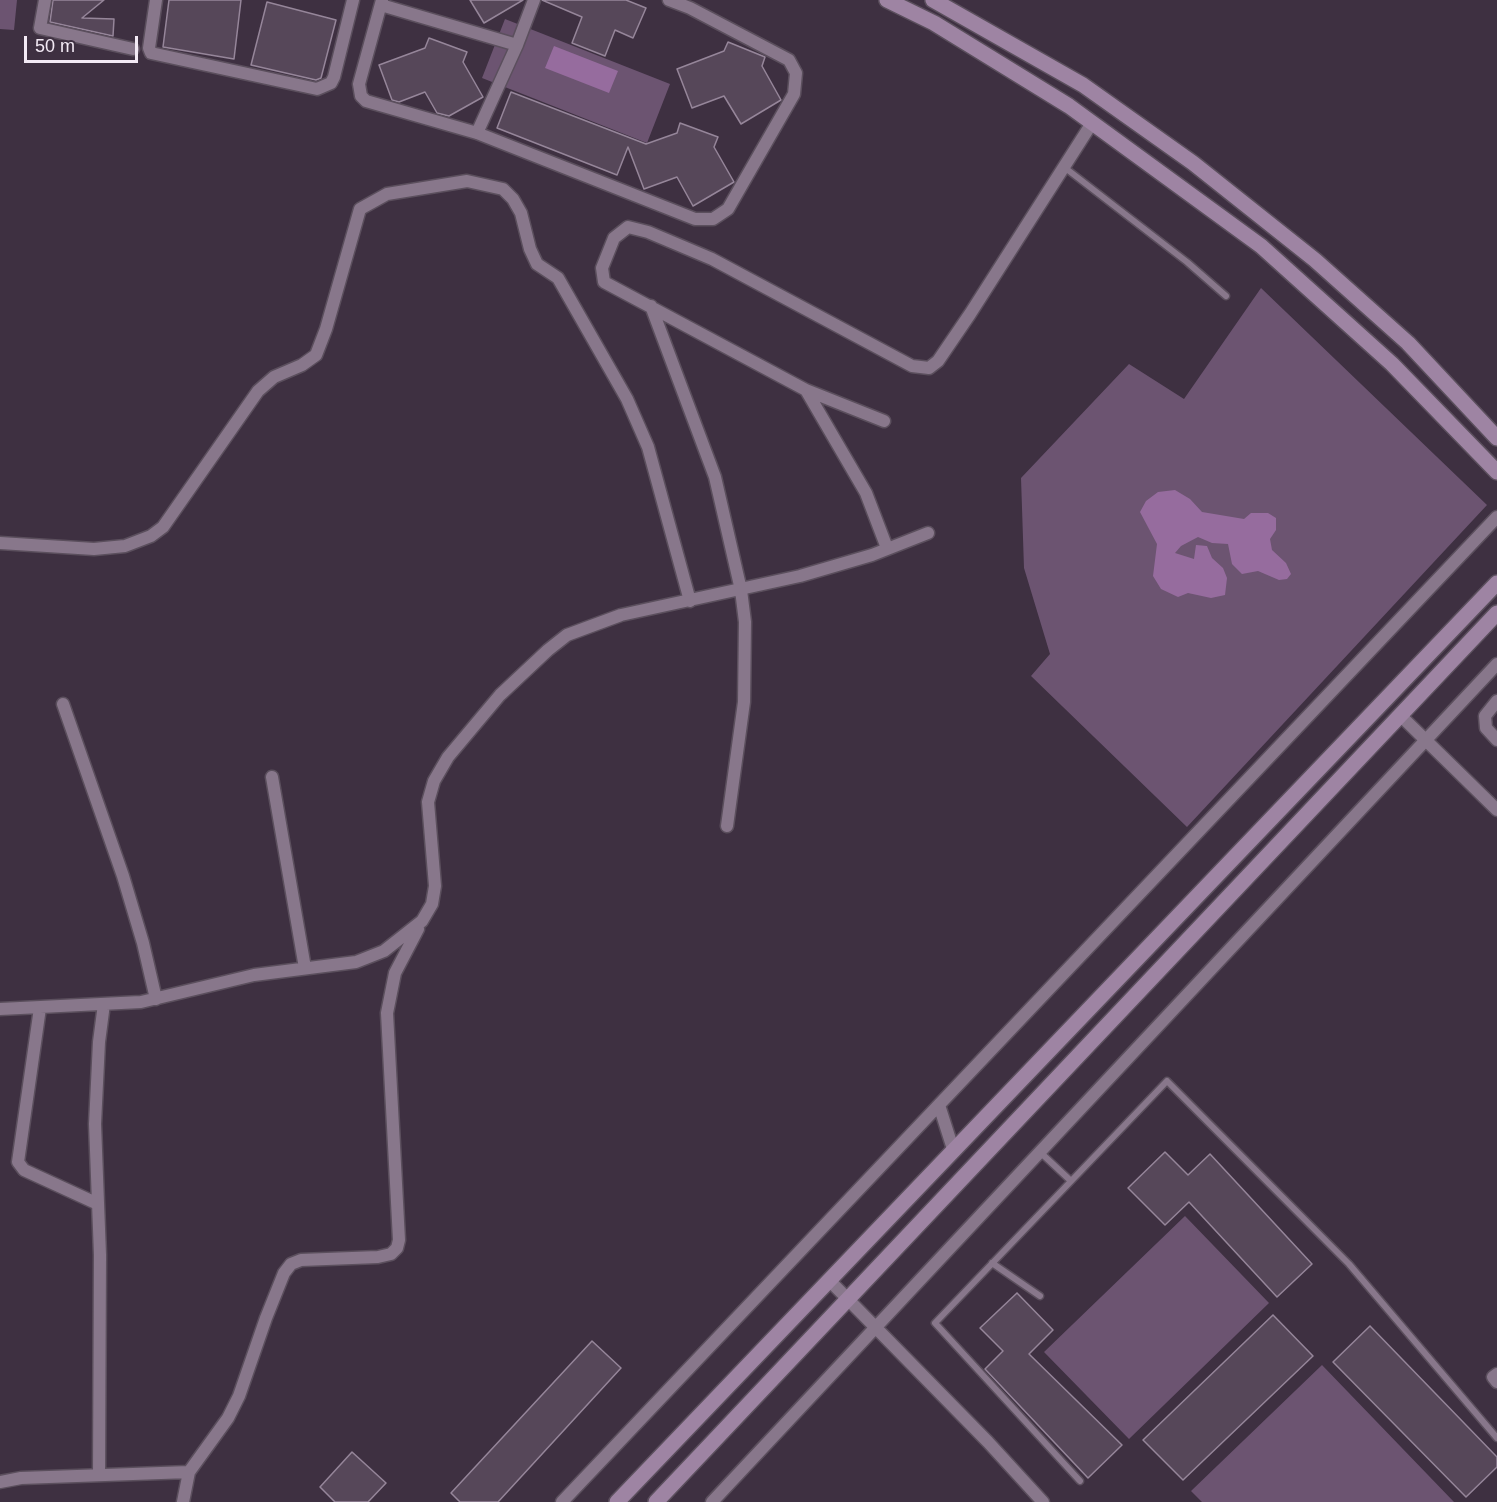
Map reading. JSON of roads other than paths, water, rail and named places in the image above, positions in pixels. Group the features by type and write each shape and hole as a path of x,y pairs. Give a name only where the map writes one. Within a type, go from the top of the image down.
{"street":[{"path":"45,0 40,28 133,49"},
{"path":"156,0 150,44 151,53 317,89 331,83 334,77 353,0"},
{"path":"477,133 517,45 534,0"},
{"path":"517,45 381,2 359,84 361,96 366,101 477,133 695,219 713,219 728,209 794,94 796,73 789,60 690,8 669,0"},
{"path":"887,0 934,23 1092,123 1261,246 1392,364 1497,472"},
{"path":"933,0 1083,85 1193,163 1315,260 1408,343 1497,438"},
{"path":"884,421 806,390 604,282 602,268 614,238 628,227 712,259 912,366 928,368 938,361 970,314 1092,123"},
{"path":"0,543 94,549 125,546 151,536 163,527 258,391 274,376 302,365 316,355 326,329 360,209 387,194 467,181 503,189 513,199 537,264 558,278 627,399 648,447 690,602"},
{"path":"651,306 715,477 741,590 745,622 744,702 727,826"},
{"path":"806,390 866,493 887,549"},
{"path":"562,1502 942,1114 1497,517"},
{"path":"183,1502 189,1472 228,1418 239,1396 280,1282 291,1264 301,1260 378,1257 391,1254 397,1248 399,1240 387,1013 395,973 432,904 435,886 428,802 434,781 455,748 500,695 567,636 621,615 690,602 800,576 887,549 928,532"},
{"path":"617,1502 1497,583"},
{"path":"656,1502 1497,613"},
{"path":"717,1500 1497,664"},
{"path":"1497,701 1485,716 1485,728 1497,740"},
{"path":"63,704 123,876 143,943 156,999"},
{"path":"1401,716 1497,810"},
{"path":"272,777 305,969"},
{"path":"0,1009 156,999 254,975 356,962 384,951 422,921"},
{"path":"99,1475 98,1204 95,1124 99,1042 104,1004"},
{"path":"40,1008 18,1162 24,1170 98,1204"},
{"path":"942,1114 953,1149"},
{"path":"829,1281 988,1442 1043,1502"},
{"path":"1497,1374 1493,1377 1497,1382"},
{"path":"0,1482 21,1478 189,1472"}],"lane":[{"path":"1064,167 1187,262 1226,296"},
{"path":"1080,1481 935,1323 1167,1081 1349,1264 1497,1438"},
{"path":"1041,1153 1071,1181"},
{"path":"992,1263 1040,1296"}]}
